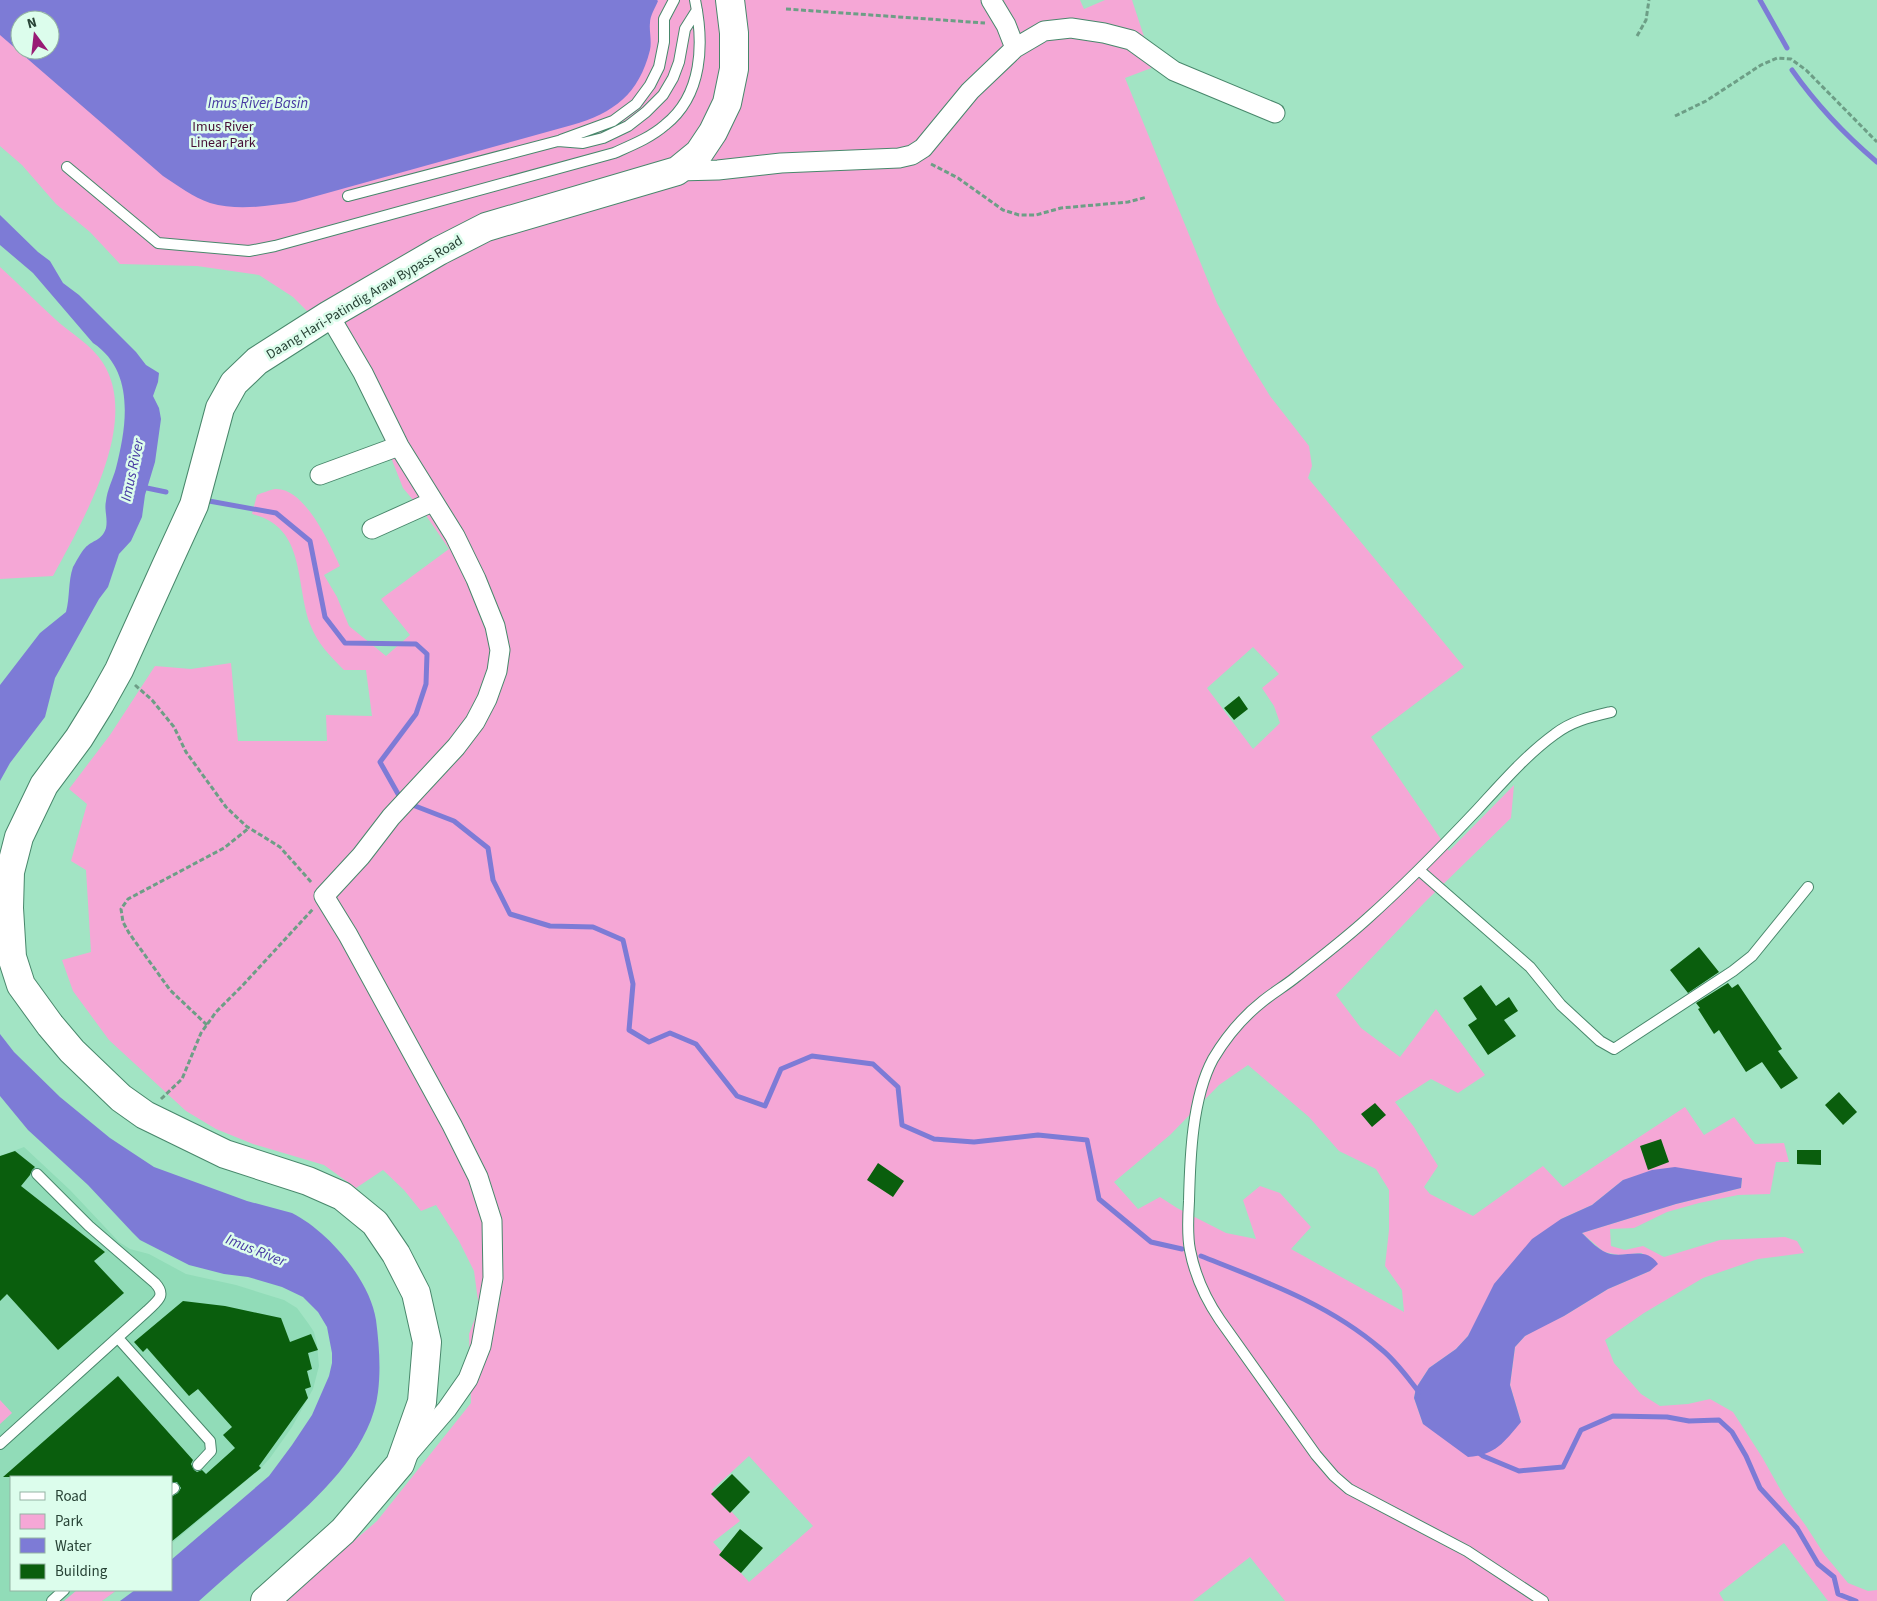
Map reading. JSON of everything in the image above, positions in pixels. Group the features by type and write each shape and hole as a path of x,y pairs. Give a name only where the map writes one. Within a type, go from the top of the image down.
{"main road":[{"name":"Daang Hari-Patindig Araw Bypass Road","path":"265,1601 343,1531 400,1464 422,1402 427,1342 416,1292 396,1254 375,1224 342,1196 308,1181 225,1154 145,1115 121,1098 72,1051 20,985 12,956 9,908 10,872 19,837 44,785 79,738 119,670 194,505 220,408 234,383 257,361 329,315 438,250 486,227 677,171 699,153 713,132 727,103 734,69 734,33 730,0"}],"street":[{"path":"991,0 1006,25 1015,48"},
{"path":"677,171 718,170 781,163 899,158 912,155 923,148 970,91 1015,48 1044,31 1071,28 1104,33 1131,40 1174,71 1275,113"},
{"path":"329,315 367,381 399,446 432,502 455,536 476,579 495,626 500,650 497,672 487,699 475,722 456,747 391,817 361,856 324,896 348,935 452,1125 478,1177 492,1221 494,1278 478,1354 468,1379 447,1409 400,1464"},
{"path":"320,475 399,446"},
{"path":"372,529 432,502"}],"lane":[{"path":"348,196 558,141 612,121 636,104 650,85 659,67 664,42 664,19 674,0"},
{"path":"558,141 583,143 603,138 628,126 664,95 679,62 685,29 696,5"},
{"path":"67,167 158,243 249,251 275,246 614,152 650,136 667,124 682,105 695,80 700,62 700,38 696,5"},
{"path":"1543,1601 1467,1551 1349,1489 1334,1476 1300,1433 1271,1388 1206,1299 1197,1279 1190,1248 1188,1218 1191,1152 1195,1118 1212,1061 1226,1040 1262,1002 1294,979 1368,918 1419,870 1510,775 1555,733 1580,719 1611,712"},
{"path":"1419,870 1530,967 1561,1005 1600,1041 1614,1049 1733,971 1752,956 1808,887"},
{"path":"0,1444 118,1338 158,1300 161,1293 160,1289 89,1226 37,1174"},
{"path":"118,1338 210,1441 211,1451 198,1465"},
{"path":"52,1601 63,1591"}],"path":[{"path":"1637,36 1646,20 1649,0"},
{"path":"786,9 1006,25"},
{"path":"1675,116 1706,101 1761,65 1777,58 1791,59 1806,70 1877,142"},
{"path":"912,155 958,178 1003,210 1019,214 1036,215 1061,208 1128,202 1147,197"},
{"path":"119,670 157,707 174,727 186,752 226,807 249,828 280,847 324,896 216,1012 201,1033 182,1079 145,1115"},
{"path":"207,1025 170,990 128,932 123,922 121,909 128,899 224,848 249,828"}],"shaded area":[{"path":"24,1147 70,1190 119,1242 130,1249 149,1254 186,1274 236,1285 284,1300 297,1308 314,1332 317,1344 319,1366 313,1389 292,1427 270,1458 261,1468 172,1543 172,1476 10,1476 10,1591 116,1591 102,1601 0,1601 0,1156"}],"green space":[{"name":"Imus River Linear Park","path":"0,0 1080,0 1084,9 1105,0 1132,0 1154,67 1125,78 1217,303 1246,357 1270,396 1309,446 1312,466 1308,478 1464,667 1371,737 1449,851 1514,785 1511,818 1425,902 1336,995 1361,1028 1400,1057 1436,1009 1485,1075 1458,1093 1431,1079 1395,1102 1414,1127 1438,1166 1424,1187 1430,1194 1473,1216 1543,1166 1563,1187 1685,1107 1704,1135 1734,1117 1755,1144 1784,1143 1789,1162 1776,1162 1770,1194 1738,1195 1699,1203 1667,1212 1634,1228 1610,1229 1611,1246 1625,1250 1643,1246 1664,1257 1720,1240 1785,1237 1797,1241 1804,1253 1758,1259 1703,1278 1644,1313 1605,1340 1614,1363 1641,1394 1660,1406 1688,1404 1710,1399 1733,1412 1784,1496 1824,1554 1848,1583 1868,1591 1877,1590 1877,1601 1828,1601 1784,1543 1719,1593 1724,1601 1285,1601 1250,1557 1193,1601 284,1601 377,1521 471,1403 469,1334 479,1308 474,1271 459,1241 436,1205 421,1211 404,1190 383,1170 356,1188 324,1165 253,1144 216,1129 186,1111 109,1040 73,991 62,960 91,952 86,870 71,861 87,804 69,789 110,735 155,666 191,669 231,663 238,741 327,741 326,715 372,716 366,670 344,670 316,637 305,608 296,558 290,543 282,531 269,521 252,514 257,495 275,489 286,491 296,497 306,507 323,532 340,566 324,575 337,597 349,626 386,656 410,635 381,599 449,549 425,514 403,488 379,427 354,376 326,330 293,297 259,275 197,266 120,264 90,232 56,204 22,165 0,146","holes":["1253,647 1279,674 1262,688 1274,706 1280,723 1253,749 1207,688","1248,1065 1309,1117 1339,1151 1376,1169 1389,1190 1389,1230 1385,1266 1402,1290 1404,1312 1291,1249 1311,1227 1280,1193 1260,1186 1243,1200 1256,1239 1226,1233 1177,1208 1160,1197 1138,1209 1114,1182 1170,1135 1219,1085","1742,1178 1741,1188 1676,1204 1582,1233 1604,1252 1619,1255 1642,1253 1650,1271 1608,1289 1564,1316 1542,1326 1525,1336 1515,1347 1510,1385 1521,1422 1423,1424 1414,1398 1416,1388 1429,1368 1456,1349 1468,1336 1481,1314 1561,1219 1592,1205 1623,1180","749,1456 813,1526 749,1582 713,1542 740,1521 712,1490"]},
{"path":"0,267 55,319 93,350 103,363 113,387 115,414 112,443 103,472 92,501 53,576 0,579"},
{"path":"0,1400 12,1413 0,1424"},
{"path":"76,1591 116,1591 102,1601 64,1601"}],"water":[{"name":"Imus River Basin","path":"0,0 658,1 650,20 650,50 639,79 623,100 612,108 572,125 295,202 252,207 231,207 204,201 163,176 29,60 60,60 60,10 10,10 10,44 0,35"},
{"name":"Imus River","path":"0,215 38,252 50,261 63,283 79,295 136,352 146,365 159,373 153,396 159,408 161,419 155,462 145,495 142,517 131,541 119,554 108,587 99,599 55,678 45,717 10,763 0,781 0,685 40,633 66,612 73,567 85,548 99,538 106,528 105,508 120,451 125,417 122,384 116,368 33,273 0,245"},
{"name":"Imus River","path":"0,1034 14,1052 60,1097 110,1138 154,1167 247,1201 292,1213 306,1221 333,1244 345,1258 356,1273 372,1305 378,1338 379,1383 372,1417 361,1441 346,1464 308,1505 199,1601 120,1601 134,1591 172,1591 172,1559 269,1476 312,1415 329,1376 332,1353 327,1327 318,1312 303,1297 282,1287 248,1277 224,1274 189,1265 140,1240 88,1185 28,1130 0,1096"},
{"path":"1675,1167 1742,1178 1741,1188 1676,1204 1582,1233 1603,1251 1610,1254 1646,1255 1658,1264 1650,1271 1608,1289 1564,1316 1525,1336 1515,1347 1510,1385 1521,1422 1504,1441 1486,1454 1468,1457 1423,1424 1414,1398 1416,1388 1429,1368 1456,1349 1468,1336 1494,1284 1532,1239 1561,1219 1592,1205 1623,1180 1652,1170"}],"building":[{"path":"1239,696 1248,709 1234,720 1224,708"},
{"path":"1699,947 1719,972 1688,993 1670,970"},
{"path":"1728,983 1732,988 1738,984 1782,1049 1778,1051 1798,1078 1781,1089 1762,1062 1746,1072 1719,1030 1714,1034 1698,1009 1700,1008 1696,1003"},
{"path":"1481,985 1496,1006 1509,997 1518,1011 1504,1020 1516,1036 1488,1055 1468,1025 1477,1019 1463,998"},
{"path":"1839,1092 1857,1112 1843,1125 1825,1105"},
{"path":"1375,1103 1386,1115 1372,1127 1361,1114"},
{"path":"1661,1139 1669,1162 1648,1170 1640,1146"},
{"path":"1797,1150 1821,1150 1821,1165 1797,1164"},
{"path":"15,1151 35,1167 21,1186 105,1252 94,1261 124,1293 58,1350 7,1294 0,1301 0,1156"},
{"path":"878,1163 904,1181 893,1197 867,1180"},
{"path":"183,1301 225,1306 281,1318 290,1342 311,1334 318,1350 308,1353 312,1369 307,1371 311,1387 305,1389 308,1398 259,1466 261,1468 172,1541 172,1496 178,1493 181,1488 177,1482 172,1482 172,1476 3,1477 118,1376 193,1460 191,1464 197,1472 202,1470 206,1474 235,1448 223,1435 232,1427 198,1389 189,1396 147,1348 143,1352 134,1342"},
{"path":"732,1474 750,1492 730,1513 711,1494"},
{"path":"740,1529 763,1548 741,1573 719,1555"}],"waterway":[{"path":"1760,0 1787,48"},
{"path":"1792,70 1832,119 1877,162"},
{"name":"Imus River","path":"142,487 166,492"},
{"path":"209,501 276,513 310,541 325,617 345,643 416,644 427,654 426,684 416,714 380,762 402,801"},
{"path":"410,804 454,821 488,848 493,880 510,914 550,926 593,927 623,940 633,984 629,1030 649,1042 670,1033 696,1044 737,1096 765,1106 781,1069 812,1056 873,1064 898,1087 902,1125 934,1139 974,1142 1038,1135 1087,1140 1099,1199 1151,1242 1182,1249"},
{"path":"1201,1256 1295,1295 1340,1319 1361,1333 1386,1354 1419,1392"},
{"path":"1479,1453 1519,1471 1563,1467 1581,1430 1613,1416 1667,1417 1689,1421 1719,1420 1732,1432 1746,1456 1760,1488 1797,1528 1818,1564 1834,1577 1838,1594 1856,1601"}]}
